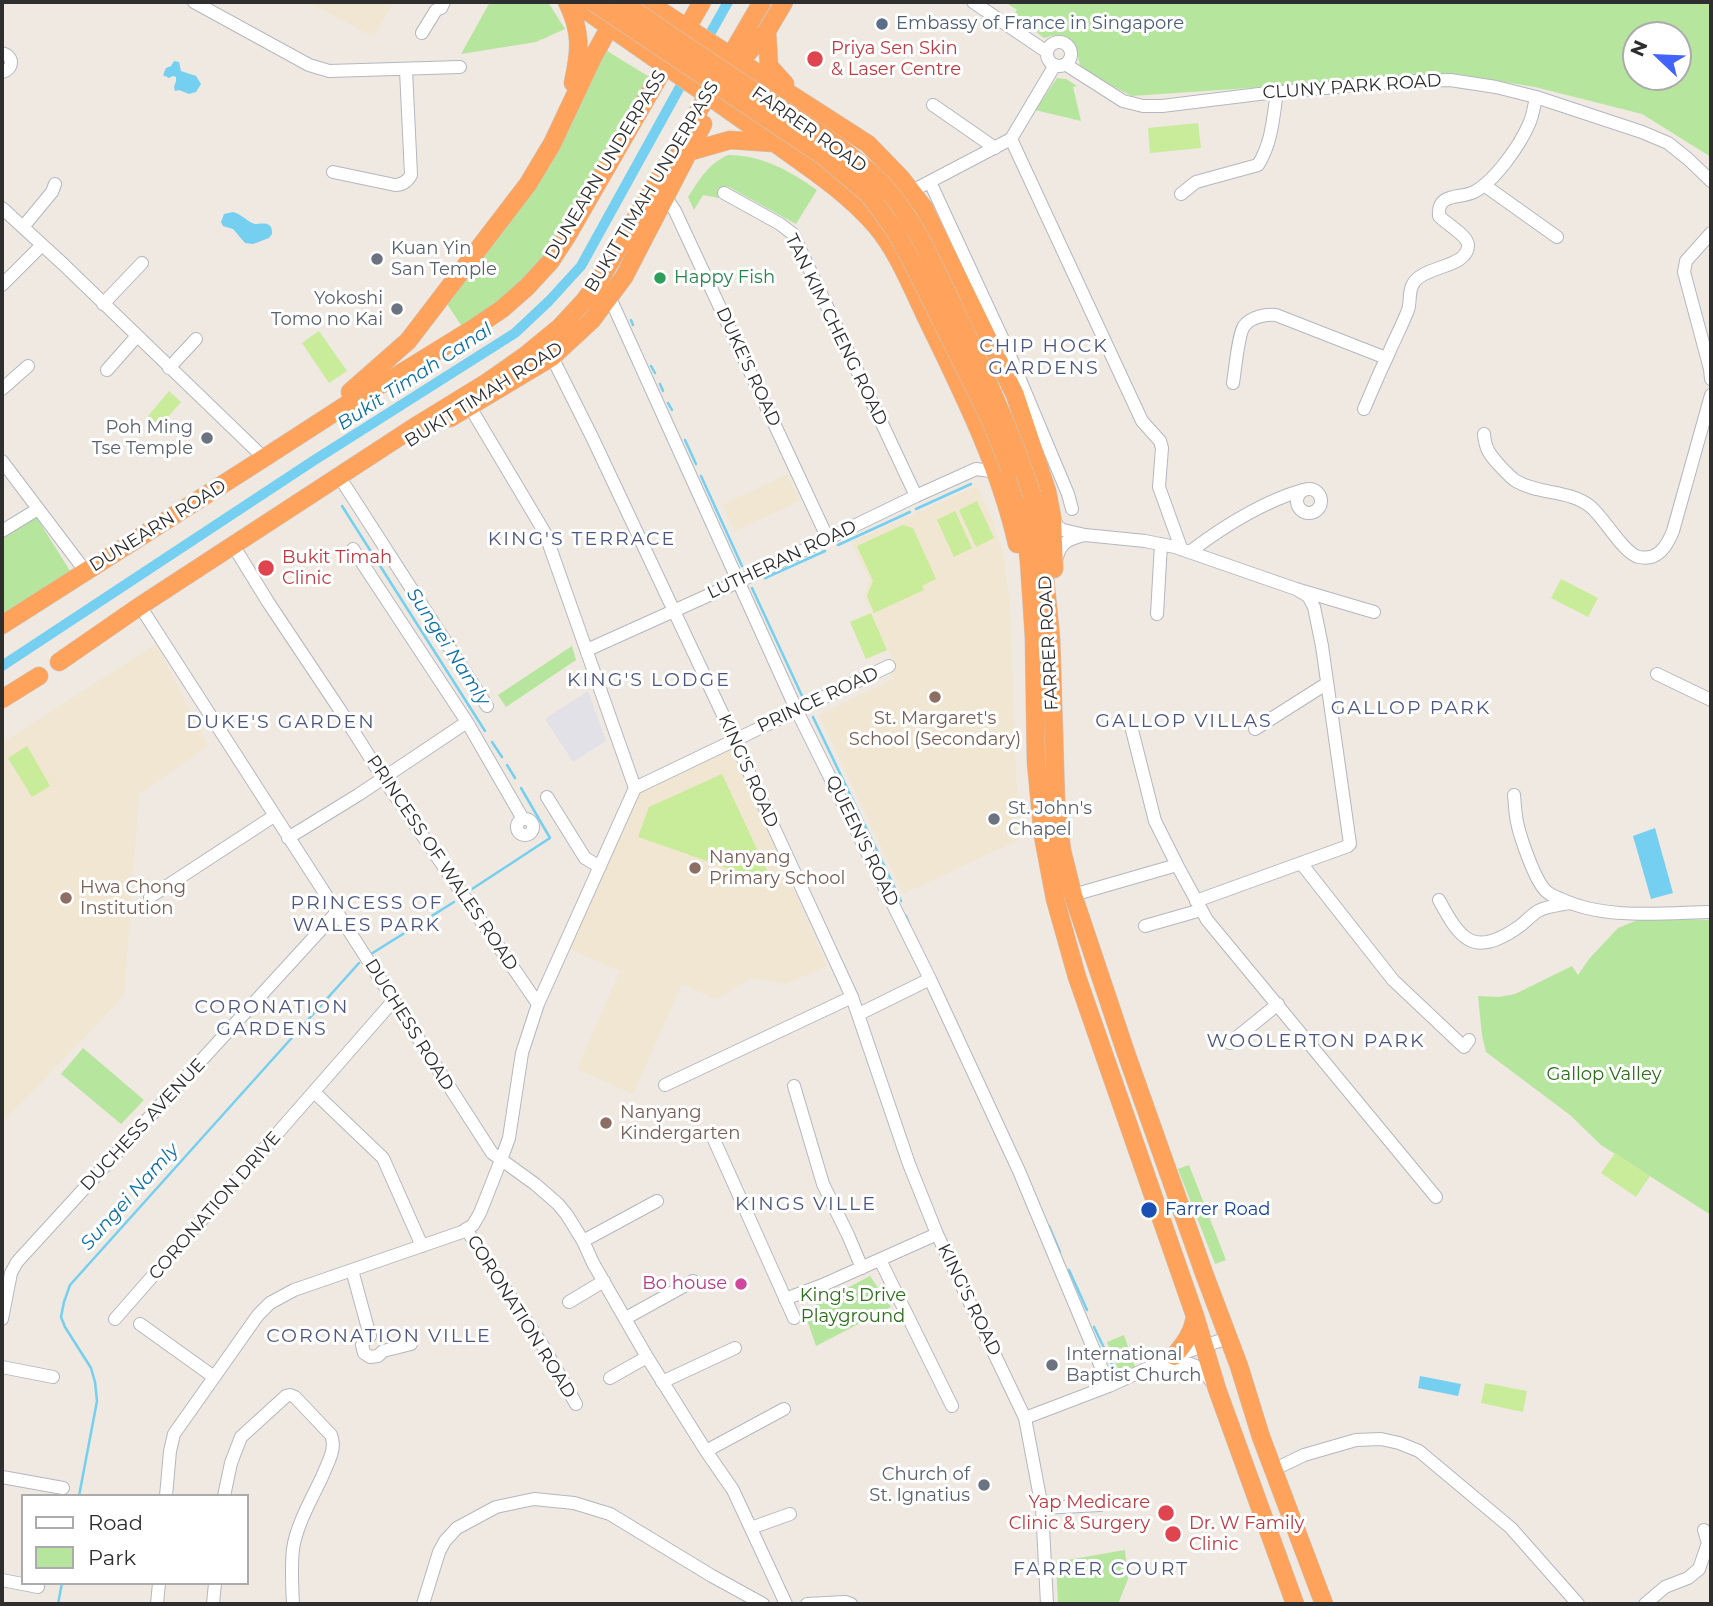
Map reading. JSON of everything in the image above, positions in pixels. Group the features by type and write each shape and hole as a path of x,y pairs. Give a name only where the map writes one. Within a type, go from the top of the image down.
{"highway":[{"path":"567,2 579,32 580,50 568,110"},
{"path":"574,2 673,72 740,63 868,144 912,191 923,208 1015,395 1047,491 1052,517 1055,587 1051,639"},
{"path":"593,2 706,69"},
{"path":"314,425 322,415 408,341 528,184 552,144 609,26 624,2 706,69"},
{"path":"647,2 689,30 706,69 716,102 851,200 878,228 900,262 986,446 1004,473"},
{"name":"DUNEARN UNDERPASS","path":"314,425 502,309 550,262 702,2"},
{"name":"BUKIT TIMAH UNDERPASS","path":"346,477 516,362 560,327 585,300 612,260 762,2"},
{"name":"BUKIT TIMAH ROAD","path":"59,662 299,503 312,502 346,477 470,407 552,356 584,328 624,277 716,102 784,2"},
{"path":"766,31 769,66 797,98"},
{"name":"FARRER ROAD","path":"706,69 823,156 869,195 883,212 913,264 990,419 1004,473 1023,513 1030,562 1036,762 1049,871 1077,977 1195,1315 1217,1389 1295,1604"},
{"name":"FARRER ROAD","path":"706,69 834,143 856,160 896,200 922,242 1002,413 1032,495 1044,559 1051,639 1056,803 1062,851 1073,895 1130,1066 1239,1366 1273,1470 1324,1604"},
{"path":"803,164 797,146 803,131 813,122 830,119"},
{"path":"688,152 730,140 775,144"},
{"name":"DUNEARN ROAD","path":"2,625 314,425"},
{"path":"2,699 38,676"},
{"path":"1174,1356 1186,1342 1195,1315"}],"street":[{"path":"194,2 316,68 329,71 460,67"},
{"path":"422,33 444,2"},
{"path":"973,2 1047,52"},
{"path":"912,191 1011,139 1060,65 1070,59 1070,48 1059,41 1049,46 1047,52 1048,60 1060,65"},
{"path":"2,53 10,57 12,62 7,71 2,72 2,78"},
{"name":"CLUNY PARK ROAD","path":"1060,65 1123,101 1143,106 1385,83 1450,80 1496,87 1536,97 1668,143 1711,181"},
{"path":"333,172 395,185 402,184 409,178 411,174 406,70"},
{"path":"1181,194 1196,182 1258,165 1265,155 1271,136 1277,92"},
{"path":"1364,409 1410,307 1414,281 1463,257 1468,247 1468,241 1463,235 1439,216 1440,206 1444,200 1473,192 1503,167 1530,123 1536,97"},
{"path":"933,106 995,148"},
{"path":"1011,139 1142,421 1160,441 1162,448 1159,487 1186,550"},
{"path":"930,182 1005,344 1072,509"},
{"path":"23,227 52,192 55,184"},
{"path":"1484,185 1557,237"},
{"name":"TAN KIM CHENG ROAD","path":"724,193 780,223 793,234 916,496"},
{"name":"DUKE'S ROAD","path":"665,196 675,211 828,539"},
{"path":"2,208 264,458"},
{"path":"1711,233 1686,261 1684,272 1711,379"},
{"path":"2,285 42,245"},
{"path":"103,304 142,263"},
{"name":"QUEEN'S ROAD","path":"610,298 797,711 930,979 1019,1171 1109,1386"},
{"path":"1233,383 1245,325 1266,314 1276,315 1386,358"},
{"path":"107,370 136,336"},
{"path":"169,368 196,339"},
{"name":"KING'S ROAD","path":"552,356 735,739 852,996 909,1164 937,1234 1026,1418 1042,1508 1047,1604"},
{"path":"2,389 28,366"},
{"path":"1484,434 1485,445 1490,454 1511,477 1528,487 1583,501 1600,516 1631,554 1651,558 1668,545 1711,394"},
{"path":"470,407 545,533 635,788"},
{"path":"986,446 976,469 1004,473"},
{"path":"2,460 86,572"},
{"name":"LUTHERAN ROAD","path":"587,650 976,469"},
{"path":"346,477 487,706"},
{"path":"1186,550 1278,499 1303,490 1315,490 1321,497 1321,502 1316,511 1311,513 1298,508 1287,499 1278,499"},
{"path":"1298,508 1297,498 1303,490"},
{"path":"2,531 38,509"},
{"path":"1052,517 1058,527 1085,535 1161,544 1186,550 1296,589 1374,611"},
{"path":"1054,568 1064,543 1085,535"},
{"path":"1157,614 1161,544"},
{"name":"PRINCESS OF WALES ROAD","path":"233,545 383,778 538,1004"},
{"path":"353,549 467,722 523,819"},
{"path":"1145,926 1350,844 1314,607 1308,596 1296,589"},
{"name":"DUCHESS ROAD","path":"140,606 492,1153 536,1184 567,1215 662,1382 733,1490 786,1604"},
{"name":"PRINCE ROAD","path":"635,788 889,666"},
{"path":"1657,674 1711,700"},
{"path":"1255,729 1326,684"},
{"path":"288,838 467,722"},
{"path":"1132,730 1155,821 1207,920 1436,1196"},
{"name":"CORONATION ROAD","path":"166,1494 174,1434 258,1315 270,1303 294,1290 422,1246 473,1225 509,1138 522,1053 538,1004 635,788"},
{"path":"1514,795 1517,821 1535,872 1547,892 1570,903 1614,912 1711,912"},
{"path":"548,797 585,858 600,867"},
{"path":"150,897 274,816"},
{"path":"1301,863 1393,979 1464,1047 1469,1040"},
{"path":"1073,895 1177,865"},
{"path":"1439,900 1460,934 1467,940 1482,942 1499,939 1539,910 1570,903"},
{"name":"DUCHESS AVENUE","path":"2,1319 10,1273 17,1262 337,912"},
{"path":"859,1014 930,979"},
{"path":"665,1085 852,996"},
{"name":"CORONATION DRIVE","path":"115,1320 394,1000"},
{"path":"1230,1043 1278,1004"},
{"path":"794,1086 823,1184 862,1268"},
{"path":"314,1092 383,1158 422,1246"},
{"path":"711,1133 794,1318"},
{"path":"583,1241 657,1201"},
{"name":"CORONATION ROAD","path":"466,1229 543,1346 576,1404"},
{"path":"785,1299 937,1234"},
{"path":"880,1260 952,1406"},
{"path":"352,1270 370,1336 381,1339 383,1351 411,1344"},
{"path":"569,1302 604,1281"},
{"path":"626,1318 693,1281"},
{"path":"140,1324 214,1377"},
{"path":"1026,1418 1109,1386 1174,1356 1228,1338"},
{"path":"662,1382 734,1348"},
{"path":"610,1378 647,1357"},
{"path":"1134,1375 1186,1363 1195,1364 1217,1389"},
{"path":"2,1367 53,1377"},
{"path":"224,1494 230,1463 241,1437 286,1396 295,1397 331,1435 334,1441 331,1455 294,1546 293,1604"},
{"path":"706,1451 785,1409"},
{"path":"1273,1470 1304,1455 1356,1440 1381,1439 1419,1451 1511,1528 1578,1604"},
{"path":"2,1477 63,1488"},
{"path":"423,1604 439,1552 457,1528 496,1507 534,1499 573,1503 610,1514 762,1604"},
{"path":"1042,1508 1100,1505"},
{"path":"751,1528 790,1514"},
{"path":"1645,1604 1665,1587 1688,1578 1699,1569 1708,1543 1704,1530"},
{"path":"2,1580 21,1584"},
{"path":"28,1585 38,1587"},
{"path":"158,1604 159,1585"},
{"path":"213,1604 215,1585"},
{"path":"807,1604 851,1604"}],"shaded area":[{"path":"308,2 393,2 374,37"},
{"path":"788,474 800,501 735,531 722,505"},
{"name":"St. Margaret's School (Secondary)","path":"977,486 993,521 1004,558 1010,606 1020,839 903,894 819,715 893,679 885,663 892,659 864,596 870,581 851,542"},
{"name":"Hwa Chong Institution","path":"156,644 208,746 139,794 124,996 2,1123 2,743"},
{"path":"588,691 606,741 573,762 545,719"},
{"name":"Nanyang Primary School","path":"732,747 827,966 785,984 750,978 717,999 682,984 633,1094 577,1069 620,971 570,949 641,788"}],"green space":[{"path":"490,2 548,2 565,29 536,42 461,54"},
{"path":"1005,2 1711,2 1711,157 1642,114 1535,87 1455,74 1132,96 1081,70 1075,47 1067,37 1054,35 1044,38 1014,14 1017,10"},
{"path":"604,49 651,78 552,246 511,293 463,328 445,301"},
{"path":"1057,78 1066,79 1077,86 1073,87 1081,121 1035,110"},
{"path":"1198,123 1201,148 1150,153 1148,128"},
{"path":"728,155 775,165 817,190 796,224 727,186 719,198 703,195 694,210 688,197 710,167"},
{"path":"319,331 347,371 329,383 302,343"},
{"path":"169,391 181,402 160,426 148,416"},
{"path":"977,501 994,538 976,547 959,510"},
{"path":"955,511 972,548 954,557 937,520"},
{"path":"35,515 72,574 2,618 2,536"},
{"path":"903,525 913,528 936,579 922,586 924,590 874,613 867,596 873,581 857,546"},
{"path":"1561,579 1598,598 1588,617 1551,598"},
{"path":"871,613 887,650 866,659 850,622"},
{"path":"572,646 576,660 506,707 498,695"},
{"path":"27,746 50,786 32,797 8,758"},
{"path":"722,774 769,875 764,881 638,837 649,807"},
{"name":"Gallop Valley","path":"1643,918 1711,920 1711,1215 1601,1145 1570,1115 1486,1052 1482,1035 1478,996 1499,997 1515,994 1572,966 1578,975 1618,928"},
{"path":"83,1048 144,1100 121,1124 61,1074"},
{"path":"1615,1153 1650,1176 1636,1197 1601,1173"},
{"path":"1189,1165 1226,1260 1215,1264 1178,1169"},
{"name":"King's Drive Playground","path":"870,1276 891,1307 816,1346 804,1311"},
{"path":"1124,1335 1136,1370 1122,1378 1107,1342"},
{"path":"1485,1383 1527,1391 1523,1412 1481,1403"},
{"path":"1125,1550 1128,1579 1118,1604 1058,1604 1056,1562"}],"water":[{"path":"174,61 179,62 181,71 196,76 201,84 196,92 189,94 175,91 176,77 163,75"},
{"path":"233,212 252,223 269,225 272,234 269,238 253,244 245,243 233,229 223,226 221,222 224,214"},
{"path":"1655,828 1673,893 1651,899 1633,836"},
{"path":"1420,1376 1461,1384 1458,1396 1418,1388"}],"waterway":[{"name":"Bukit Timah Canal","path":"706,41 728,2"},
{"name":"Bukit Timah Canal","path":"2,666 313,461 515,333 581,266 686,76"},
{"path":"631,320 633,325"},
{"path":"651,366 655,373"},
{"path":"660,384 663,391"},
{"path":"668,403 672,410"},
{"path":"685,440 696,464"},
{"path":"701,476 742,566"},
{"path":"916,509 971,484"},
{"name":"Sungei Namly","path":"342,506 485,731"},
{"path":"838,545 910,512"},
{"path":"765,578 825,551"},
{"path":"752,588 803,698"},
{"path":"813,717 901,901"},
{"name":"Sungei Namly","path":"492,742 502,757"},
{"name":"Sungei Namly","path":"507,765 515,778"},
{"name":"Sungei Namly","path":"469,891 550,838 521,788"},
{"name":"Sungei Namly","path":"371,954 454,902"},
{"path":"906,916 909,924"},
{"name":"Sungei Namly","path":"79,1494 97,1401 91,1368 61,1317 70,1285 359,963"},
{"path":"1049,1226 1060,1252"},
{"path":"1069,1270 1087,1310"},
{"path":"1094,1327 1117,1375"},
{"name":"Sungei Namly","path":"58,1604 62,1585"}],"place":[{"name":"Embassy of France in Singapore","path":"882,24"},
{"name":"Priya Sen Skin & Laser Centre","path":"815,59"},
{"name":"Kuan Yin San Temple","path":"377,259"},
{"name":"Happy Fish","path":"660,278"},
{"name":"Yokoshi Tomo no Kai","path":"397,309"},
{"name":"Poh Ming Tse Temple","path":"207,438"},
{"name":"Bukit Timah Clinic","path":"266,568"},
{"name":"St. Margaret's School (Secondary)","path":"935,697"},
{"name":"St. John's Chapel","path":"994,819"},
{"name":"Nanyang Primary School","path":"695,868"},
{"name":"Hwa Chong Institution","path":"66,898"},
{"name":"Nanyang Kindergarten","path":"606,1123"},
{"name":"Farrer Road","path":"1149,1210"},
{"name":"Bo house","path":"741,1284"},
{"name":"International Baptist Church","path":"1052,1365"},
{"name":"Church of St. Ignatius","path":"984,1485"},
{"name":"Yap Medicare Clinic & Surgery","path":"1166,1513"},
{"name":"Dr. W Family Clinic","path":"1173,1534"}],"district":[{"name":"CHIP HOCK GARDENS","path":"1044,357"},
{"name":"KING'S TERRACE","path":"582,539"},
{"name":"KING'S LODGE","path":"649,680"},
{"name":"GALLOP PARK","path":"1411,708"},
{"name":"GALLOP VILLAS","path":"1184,721"},
{"name":"DUKE'S GARDEN","path":"281,722"},
{"name":"PRINCESS OF WALES PARK","path":"367,914"},
{"name":"CORONATION GARDENS","path":"272,1018"},
{"name":"WOOLERTON PARK","path":"1316,1041"},
{"name":"KINGS VILLE","path":"806,1204"},
{"name":"CORONATION VILLE","path":"379,1336"},
{"name":"FARRER COURT","path":"1101,1569"}]}
